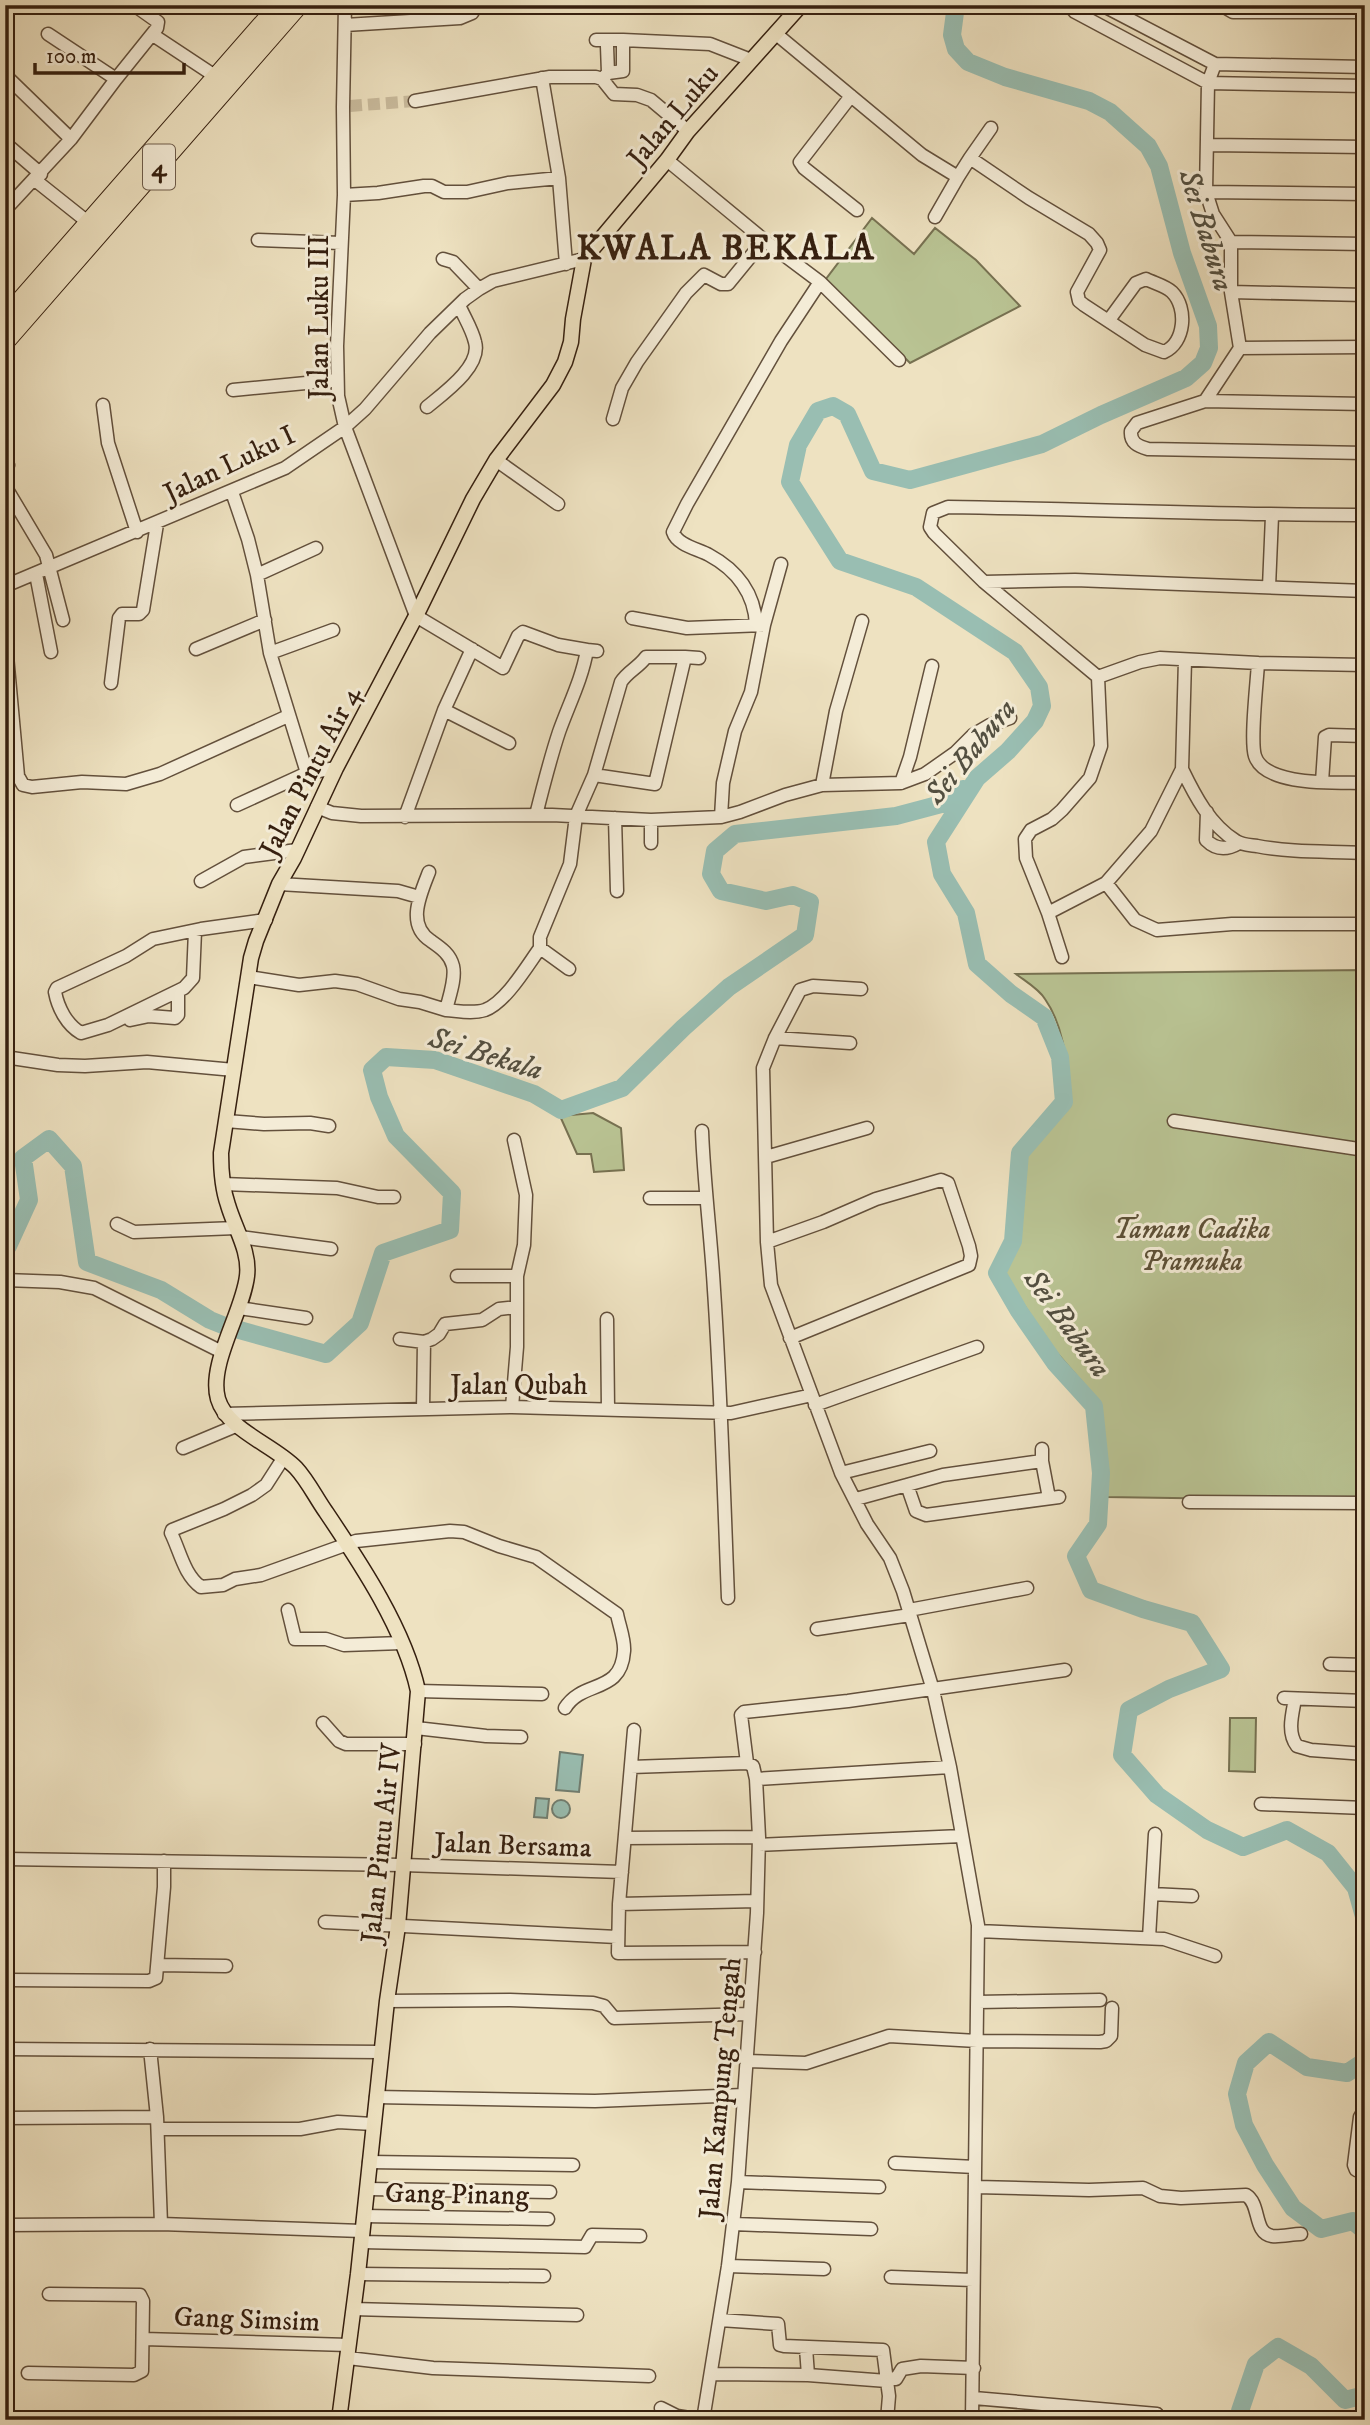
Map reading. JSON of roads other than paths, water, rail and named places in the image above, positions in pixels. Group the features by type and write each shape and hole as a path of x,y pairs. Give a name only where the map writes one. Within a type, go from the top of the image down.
{"highway":[{"name":"4","path":"5,342 9,320 215,76 279,5"},
{"name":"4","path":"9,320 299,5"}],"main road":[{"name":"Jalan Luku","path":"584,259 688,131 801,5"},
{"name":"Jalan Pintu Air 4","path":"224,1346 246,1287 248,1265 223,1184 221,1153 256,940 279,884 336,768 473,499 496,460 553,385 565,362 571,342 584,259"},
{"path":"224,1346 216,1388 224,1414"},
{"name":"Jalan Pintu Air IV","path":"224,1414 284,1457 297,1470 347,1543 402,1643 414,1670 418,1691 398,1926 339,2420"}],"street":[{"path":"5,210 71,139 153,34 159,23 134,5"},
{"name":"Jalan Luku III","path":"345,5 346,106 338,396 345,427 416,615"},
{"path":"447,5 460,18"},
{"path":"345,25 460,18 472,13 477,5"},
{"path":"1102,5 1215,64 1365,67"},
{"path":"1221,5 1233,12 1365,12"},
{"path":"1075,8 1208,83 1365,86"},
{"path":"775,33 922,155 958,177"},
{"path":"48,34 116,79"},
{"path":"153,34 215,76"},
{"path":"415,101 542,78 605,76 623,71 622,40"},
{"path":"688,131 651,100 637,95 614,94 605,76 602,43 622,40 710,44 751,60"},
{"path":"1189,73 1197,56"},
{"path":"1205,401 1240,348 1231,292 1231,242 1213,214 1206,192 1208,83 1215,64"},
{"path":"5,75 71,139"},
{"path":"542,78 559,178 566,264"},
{"path":"851,96 800,162 857,210"},
{"path":"935,217 991,128"},
{"path":"5,143 89,223"},
{"path":"1208,145 1365,147"},
{"path":"970,158 1094,239 1100,250 1077,295 1084,305 1146,345 1164,352 1171,348 1178,338 1182,324 1180,304 1172,292 1146,279 1136,283 1109,320"},
{"path":"667,160 820,282 899,360"},
{"path":"344,195 424,186 432,186 444,192 467,192 508,183 559,178"},
{"path":"1206,192 1365,194"},
{"path":"258,240 341,243"},
{"path":"613,419 622,388 637,362 686,293 704,275 721,284 729,284 764,240"},
{"path":"1231,242 1365,244"},
{"path":"443,259 453,262 479,289"},
{"name":"Jalan Luku I","path":"5,586 285,468 345,427 365,409 430,332 479,289 503,278 584,259"},
{"path":"760,625 743,583 711,556 674,537 673,532 767,363 820,282"},
{"path":"1231,292 1365,295"},
{"path":"427,407 453,386 475,359 476,344 459,305"},
{"path":"1240,348 1365,347"},
{"path":"233,390 337,380"},
{"path":"1365,404 1205,401 1137,423 1131,431 1133,442 1148,449 1365,453"},
{"path":"103,405 108,443 137,532"},
{"path":"5,460 8,466 5,470"},
{"path":"496,460 558,504"},
{"path":"5,486 41,545 50,568 63,620"},
{"path":"232,492 257,575 270,653 307,773"},
{"path":"1062,957 1026,858 1025,839 1031,830 1052,819 1062,810 1090,778 1101,746 1098,677 984,582 934,533 930,522 933,513 948,507 1135,509 1272,516 1365,515"},
{"path":"1269,587 1272,516"},
{"path":"111,682 119,618 122,614 139,614 143,610 157,524"},
{"path":"257,575 316,548"},
{"path":"721,817 723,783 735,731 751,692 760,625 781,564"},
{"path":"36,574 51,652"},
{"path":"984,582 1075,580 1365,591"},
{"path":"416,615 503,668 519,634 523,632 558,645 592,650 559,730 536,815"},
{"path":"632,618 687,628 760,625"},
{"path":"196,649 265,620"},
{"path":"822,786 836,711 862,621"},
{"path":"270,653 333,630"},
{"path":"5,634 10,729 18,776 23,785 32,787 82,782 114,785 160,774 288,716"},
{"path":"405,817 443,710 472,649"},
{"path":"249,977 299,985 335,981 357,984 399,999 446,1010 470,1012 487,1009 519,979 540,948 542,930 570,864 576,816 594,775 621,682 627,673 639,667 646,657 651,655 699,658"},
{"path":"654,798 654,784 685,657"},
{"path":"1098,677 1150,659 1365,665"},
{"path":"1048,913 1106,883 1151,831 1182,769 1185,660"},
{"path":"1258,663 1254,750 1265,771 1274,776 1322,782 1365,783"},
{"path":"901,783 932,666"},
{"path":"443,710 509,743"},
{"path":"317,807 332,813 405,817 536,815 651,820 721,817 785,795 822,786 901,783 925,774 955,753 973,735 990,725 1010,719"},
{"path":"1322,782 1325,737 1365,736"},
{"path":"237,805 307,773 336,768"},
{"path":"1182,769 1207,812 1217,825 1238,843 1304,852 1365,853"},
{"path":"594,775 654,784"},
{"path":"1207,812 1206,840 1213,847 1220,848 1232,847 1238,843"},
{"path":"615,818 617,891"},
{"path":"651,820 651,843"},
{"path":"201,881 244,857 297,850"},
{"path":"429,872 416,910 418,929 423,936 443,949 452,962 454,971 446,1010"},
{"path":"1106,883 1135,920 1143,926 1157,930 1232,924 1365,924"},
{"path":"279,884 398,891 419,897"},
{"path":"178,992 175,1018 149,1016 81,1033 59,1006 55,992 57,988 126,956 153,939 266,920"},
{"path":"108,1025 178,992 193,978 195,931"},
{"path":"540,948 569,969"},
{"path":"861,989 813,986 800,990 763,1068 767,1242 771,1285 841,1473 896,1572 933,1690 950,1767 978,1931 972,2420"},
{"path":"775,1038 850,1043"},
{"path":"5,1057 58,1065 147,1062 234,1070"},
{"path":"226,1121 329,1126"},
{"path":"1174,1121 1365,1150"},
{"path":"766,1157 867,1128"},
{"path":"702,1131 705,1198 714,1288 728,1598"},
{"path":"512,1407 517,1348 517,1276 524,1245 526,1195 514,1140"},
{"path":"767,1242 876,1199 940,1180 948,1183 969,1246 969,1265 790,1338"},
{"path":"223,1184 337,1188 378,1197 394,1197"},
{"path":"650,1198 705,1198"},
{"path":"117,1224 134,1232 238,1232 331,1249"},
{"path":"457,1276 517,1276"},
{"path":"5,1280 60,1282 94,1287 224,1346"},
{"path":"400,1339 424,1342 435,1338 444,1324 482,1320 499,1309 517,1307"},
{"path":"238,1311 306,1318"},
{"path":"607,1319 608,1409"},
{"path":"423,1409 424,1342"},
{"name":"Jalan Qubah","path":"224,1414 512,1407 720,1413 813,1400 978,1347"},
{"path":"183,1448 238,1426"},
{"path":"841,1473 930,1451"},
{"path":"856,1499 943,1475 1042,1455 1054,1498 926,1515 916,1511 907,1485"},
{"path":"284,1457 266,1485 252,1495 172,1530 172,1536 189,1575 201,1587 223,1585 235,1579 261,1575 347,1543 450,1531 464,1532 536,1557 617,1614 624,1651 617,1674 607,1683 576,1696 565,1708"},
{"path":"1189,1502 1365,1503"},
{"path":"817,1629 1027,1588"},
{"path":"288,1610 295,1639 326,1639 344,1645 402,1643"},
{"path":"1330,1664 1365,1665"},
{"path":"631,1767 747,1763 741,1715 744,1712 933,1690 1065,1671"},
{"path":"418,1691 542,1694"},
{"path":"1365,1701 1289,1699 1293,1741 1297,1746 1311,1750 1365,1754"},
{"path":"323,1723 339,1741 346,1744 415,1744"},
{"path":"416,1728 521,1737"},
{"path":"634,1730 617,1951 621,1954 755,1952"},
{"name":"Jalan Kampung Tengah","path":"703,2420 728,2266 738,2182 755,1952 759,1841 756,1779 752,1766 747,1763"},
{"path":"756,1779 950,1767"},
{"path":"1261,1804 1365,1808"},
{"path":"1149,1938 1155,1834"},
{"path":"625,1838 759,1841 962,1836"},
{"name":"Jalan Bersama","path":"5,1859 403,1865 622,1872"},
{"path":"9,1980 149,1981 156,1978 164,1861"},
{"path":"1152,1894 1192,1896"},
{"path":"619,1903 757,1901"},
{"path":"325,1922 617,1937"},
{"path":"978,1931 1149,1938 1174,1942 1215,1956"},
{"path":"158,1965 226,1966"},
{"path":"387,2001 510,2000 593,2003 604,2006 614,2018 750,2014"},
{"path":"978,2002 1100,2000"},
{"path":"746,2061 806,2063 884,2037 978,2041 1106,2041 1111,2036 1112,2008"},
{"path":"5,2049 381,2052"},
{"path":"150,2049 157,2123 161,2224"},
{"path":"376,2097 595,2101 743,2095"},
{"path":"1365,2109 1360,2117 1354,2165 1356,2170 1365,2173"},
{"path":"5,2118 300,2129 338,2122 373,2124"},
{"path":"369,2161 573,2165"},
{"path":"895,2163 975,2167"},
{"path":"738,2182 879,2187"},
{"path":"976,2187 1089,2190 1143,2188 1160,2196 1181,2199 1246,2195 1253,2199 1260,2224 1266,2234 1301,2234"},
{"path":"367,2189 550,2192"},
{"name":"Gang Pinang","path":"364,2216 548,2219"},
{"path":"5,2225 161,2224 585,2247 592,2235 640,2236"},
{"path":"733,2224 871,2229"},
{"path":"728,2266 824,2269"},
{"path":"358,2274 544,2276"},
{"path":"891,2277 973,2280"},
{"path":"28,2373 139,2374 143,2367 143,2301 140,2295 49,2294"},
{"path":"353,2309 577,2315"},
{"path":"720,2320 778,2324 780,2345 883,2350 887,2379 887,2420"},
{"name":"Gang Simsim","path":"144,2339 349,2352 433,2368 649,2376"},
{"path":"806,2348 807,2375"},
{"path":"710,2374 896,2379 902,2369 920,2366 974,2368"},
{"path":"974,2398 1157,2414"},
{"path":"660,2408 677,2416 703,2420"},
{"path":"90,2420 178,2420"}],"water":[{"path":"560,1752 583,1755 579,1792 556,1790"},
{"path":"536,1798 549,1799 547,1818 534,1817"},
{"path":"561,1800 567,1803 570,1809 567,1815 561,1818 555,1815 552,1809 555,1803"}],"waterway":[{"name":"Sei Babura","path":"956,5 952,35 956,49 968,62 1005,77 1089,101 1110,112 1148,146 1159,166 1182,253 1208,326 1209,348 1203,363 1186,378 1042,444 910,480 873,471 847,414 833,406 818,411 798,445 790,482 840,561 916,587 1015,652 1039,687 1042,706 1035,721 1008,751 977,778 936,842 942,874 966,913 977,964 1011,994 1044,1017 1060,1057 1064,1102 1020,1153 1013,1241 997,1273 1055,1363 1094,1406 1101,1473 1098,1524 1076,1556 1091,1590 1192,1623 1221,1669 1169,1689 1129,1710 1122,1755 1157,1795 1207,1830 1243,1847 1287,1830 1328,1853 1356,1888 1365,1920"},
{"name":"Sei Bekala","path":"5,1246 8,1246 29,1200 23,1158 49,1139 73,1166 87,1262 161,1290 210,1320 225,1326 326,1354 360,1323 383,1253 450,1230 452,1193 396,1136 379,1097 372,1070 386,1057 435,1060 534,1094 561,1110 622,1088 729,987 805,935 810,902 793,895 766,901 721,891 711,874 715,851 735,834 896,816 945,803 963,789"},
{"name":"Sei Babura","path":"1365,2061 1347,2073 1307,2067 1269,2042 1246,2063 1237,2094 1244,2125 1265,2165 1293,2208 1321,2229 1353,2221 1365,2231"},
{"name":"Sei Babura","path":"1240,2420 1240,2411 1256,2364 1278,2347 1311,2366 1345,2400 1365,2395"}],"tunnel":[{"path":"350,106 415,101"}],"district":[{"name":"KWALA BEKALA","path":"726,247"}],"park label":[{"name":"Taman Cadika Pramuka","path":"1192,1244"}]}
